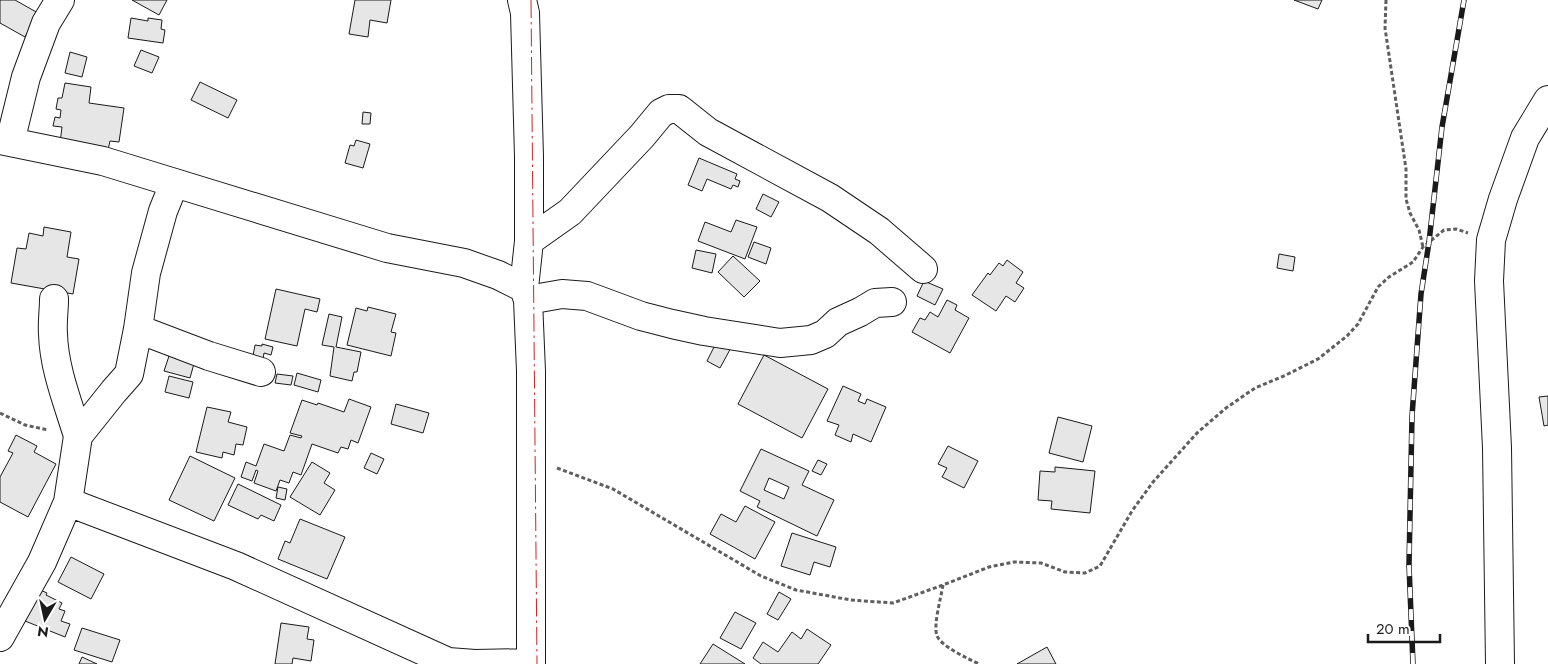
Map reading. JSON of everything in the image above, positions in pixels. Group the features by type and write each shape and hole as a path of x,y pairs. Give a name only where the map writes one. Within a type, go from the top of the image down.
{"street":[{"path":"60,0 46,23 5,141 104,161 387,248 464,263 498,275 526,294 587,296 640,316 704,331 780,343 811,340 824,334 838,322 875,303 892,302"},
{"path":"68,502 236,566 448,662 531,664 531,371 526,294 529,241 529,157 525,13 522,0"},
{"path":"1500,664 1498,448 1489,281 1491,240 1525,138 1548,100"},
{"path":"529,241 570,212 661,114 669,109 679,109 708,132 830,198 879,231 923,269"},
{"path":"78,436 129,374 146,273 163,210 174,184"},
{"path":"0,637 42,562 68,502 78,436 55,356 53,335 54,299"},
{"path":"138,329 209,356 261,372"}],"path":[{"path":"1386,0 1385,28 1406,169 1406,199 1410,214 1419,230 1423,248"},
{"path":"531,458 613,489 760,576 796,590 851,600 893,602 989,567 1014,562 1041,563 1065,572 1085,573 1100,566 1132,511 1153,482 1197,433 1226,408 1255,388 1318,359 1347,336 1358,324 1378,287 1389,277 1412,262 1423,248 1444,230 1456,229 1491,240"},
{"path":"0,413 25,425 78,436"},
{"path":"943,585 936,628 938,638 948,647 979,664"}],"building":[{"path":"0,0 15,0 38,13 25,37 0,23"},
{"path":"132,0 167,0 159,15"},
{"path":"355,0 391,0 387,23 370,20 368,37 349,34"},
{"path":"1294,0 1322,0 1318,9"},
{"path":"131,18 148,21 148,18 162,20 161,29 165,30 163,43 128,38"},
{"path":"141,50 159,57 152,73 134,66"},
{"path":"70,52 87,57 82,77 65,73"},
{"path":"200,82 237,100 228,118 191,100"},
{"path":"65,83 91,87 89,103 124,108 119,142 110,141 108,150 60,143 62,127 53,126 55,117 60,118 61,110 56,109 58,98 62,98"},
{"path":"363,112 371,113 370,124 362,124"},
{"path":"356,140 370,144 363,168 345,163 350,145 354,146"},
{"path":"699,158 737,174 735,179 740,181 738,187 733,185 731,189 707,179 702,191 688,185"},
{"path":"763,194 779,202 771,217 756,209"},
{"path":"736,220 757,227 745,259 698,241 705,222 731,232"},
{"path":"44,227 71,232 67,257 79,259 73,294 11,283 17,248 26,249 29,233 43,236"},
{"path":"754,242 771,248 766,264 748,257"},
{"path":"696,250 716,254 712,273 692,268"},
{"path":"1279,254 1295,257 1293,271 1277,268"},
{"path":"733,256 760,281 744,297 718,272"},
{"path":"1007,260 1023,272 1016,283 1024,288 1015,302 1006,296 996,311 972,295 988,273 990,275 999,263 1003,266"},
{"path":"924,281 943,289 935,305 917,296"},
{"path":"276,289 320,299 317,312 305,309 297,346 265,339"},
{"path":"947,300 957,305 955,310 969,318 950,353 912,332 920,318 925,320 930,312 938,317"},
{"path":"368,307 396,314 391,332 396,333 391,356 347,345 356,308 367,311"},
{"path":"329,314 342,317 336,347 361,352 357,372 354,372 352,381 330,376 334,347 322,345"},
{"path":"719,337 733,344 720,368 707,361"},
{"path":"262,344 273,347 271,355 264,353 263,359 253,356 255,345 262,346"},
{"path":"170,353 195,360 190,378 164,371"},
{"path":"764,355 828,389 802,438 738,404"},
{"path":"297,373 321,380 318,392 294,385"},
{"path":"277,374 293,376 291,385 275,383"},
{"path":"169,376 193,382 189,398 165,392"},
{"path":"843,386 861,394 858,401 865,404 867,399 886,407 871,442 853,434 851,442 835,435 839,425 827,421"},
{"path":"1548,396 1548,425 1544,426 1539,397"},
{"path":"349,399 371,407 358,443 351,440 348,449 341,447 338,453 312,444 301,475 293,472 289,483 280,480 276,491 254,483 258,471 256,470 252,481 241,477 246,462 256,466 264,444 284,451 290,435 301,438 302,436 290,433 302,400 317,405 318,403 344,412"},
{"path":"396,404 429,413 423,433 391,424"},
{"path":"207,407 231,412 228,422 247,427 243,445 236,444 234,455 223,452 222,458 196,452"},
{"path":"1058,417 1092,426 1083,462 1049,453"},
{"path":"16,435 37,446 34,452 56,464 28,517 0,502 0,477 13,453 8,451"},
{"path":"948,446 978,461 964,488 942,477 947,468 938,464"},
{"path":"761,449 809,471 802,485 834,500 817,536 757,507 760,501 740,491","holes":["769,478 789,487 784,499 764,490"]},
{"path":"371,453 384,459 377,474 364,468"},
{"path":"190,456 235,478 214,521 169,500"},
{"path":"818,460 827,464 821,475 812,471"},
{"path":"312,462 330,473 324,483 335,490 320,515 290,497"},
{"path":"1055,467 1095,471 1090,513 1051,509 1052,501 1038,500 1040,471 1055,472"},
{"path":"238,484 281,505 274,521 261,515 258,519 228,505"},
{"path":"278,487 287,489 285,500 276,498"},
{"path":"745,506 775,522 755,559 710,534 721,514 736,522"},
{"path":"300,519 345,537 327,579 278,559 285,541 290,543"},
{"path":"792,533 836,547 830,567 814,562 810,575 781,566"},
{"path":"71,557 104,574 91,599 58,582"},
{"path":"38,589 62,603 59,609 65,611 61,621 70,624 65,637 25,621"},
{"path":"779,592 791,599 778,620 767,614"},
{"path":"735,612 756,623 741,649 720,638"},
{"path":"281,623 309,627 307,639 314,640 311,661 293,658 292,664 275,664"},
{"path":"82,628 120,640 112,662 74,650"},
{"path":"807,629 831,645 818,664 761,664 753,658 763,642 778,652 792,632 801,639"},
{"path":"713,644 745,664 700,664"},
{"path":"1047,647 1056,664 1017,664"},
{"path":"82,657 97,664 79,664"}],"railway":[{"path":"1413,664 1409,565 1412,416 1421,294 1442,127 1464,0"}],"power":[{"path":"531,0 537,664"}]}
